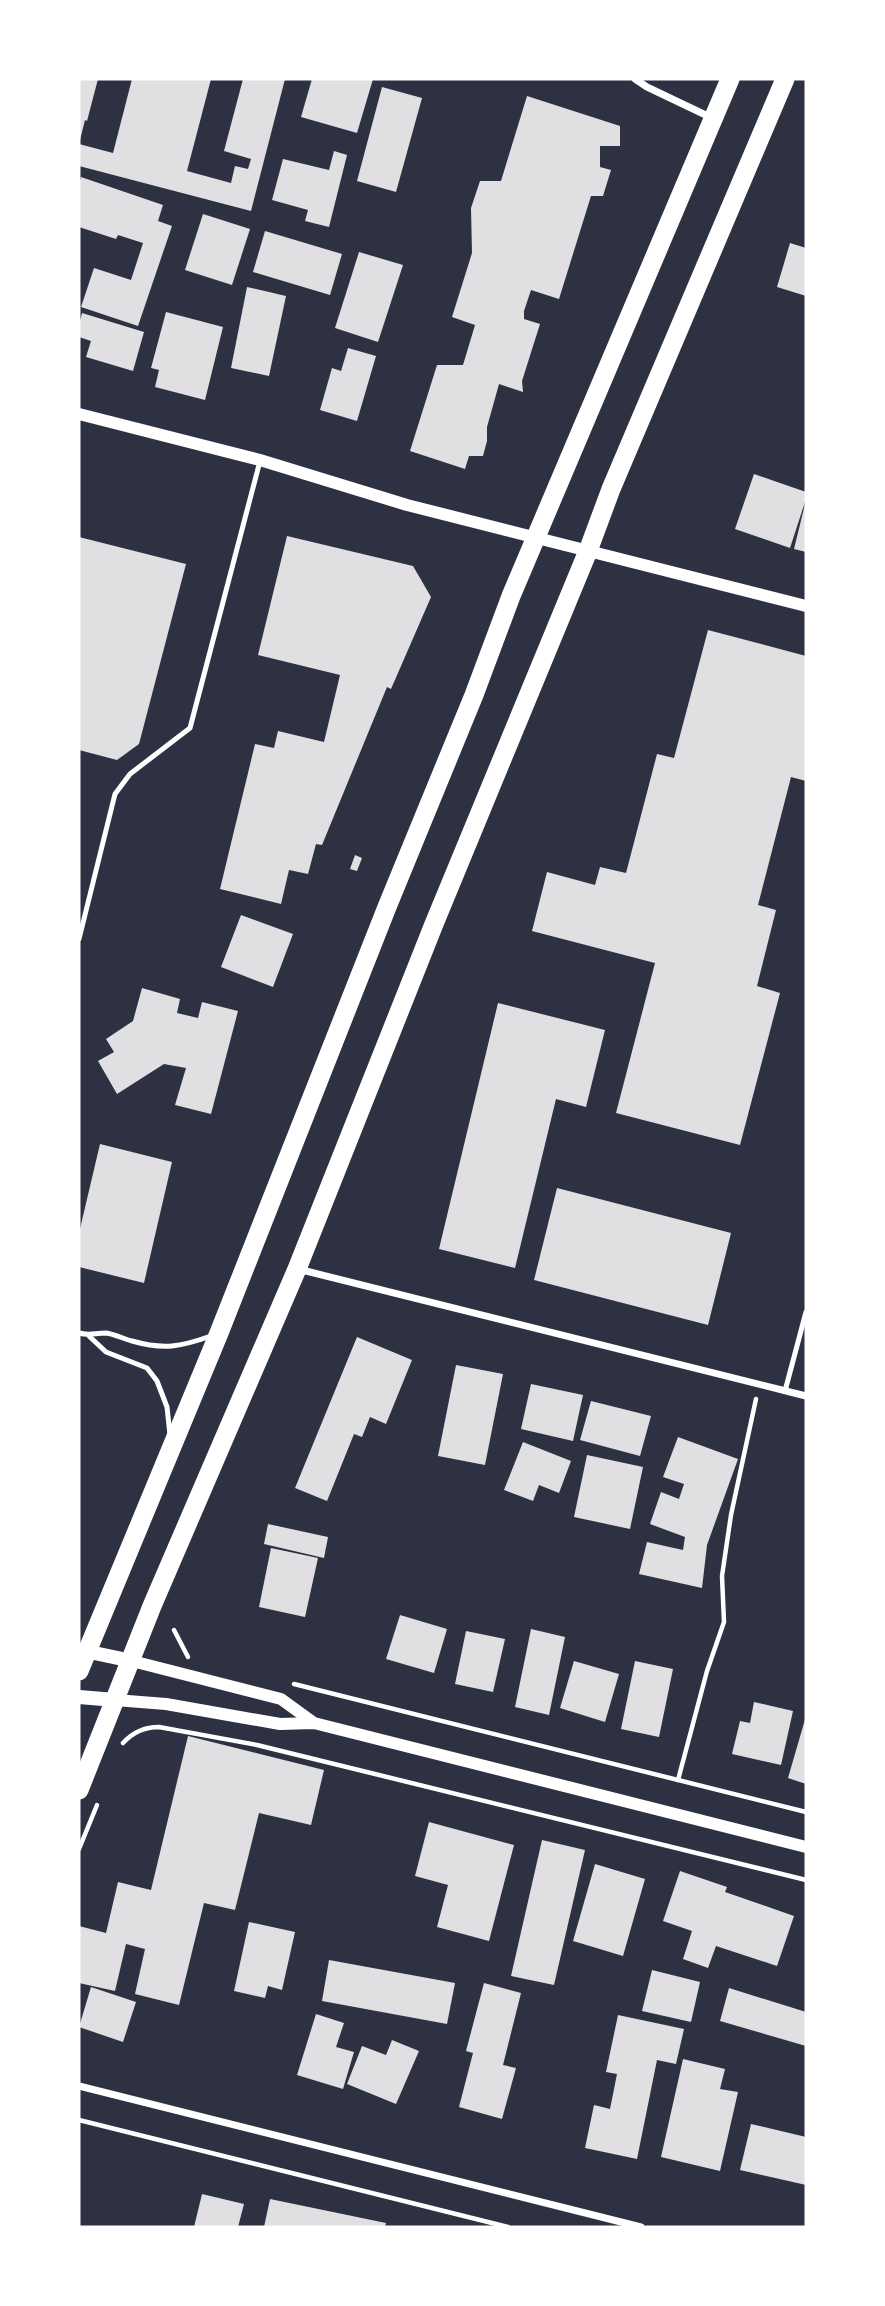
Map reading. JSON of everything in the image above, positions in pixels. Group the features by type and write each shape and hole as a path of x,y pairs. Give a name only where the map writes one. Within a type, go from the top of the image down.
{"highway":[{"path":"79,1671 83,1651 219,1332 536,537 730,79"},
{"path":"79,1790 158,1593 297,1269 614,482 785,79"}],"main road":[{"path":"83,1651 132,1661"},
{"path":"79,1698 115,1700"}],"street":[{"path":"635,79 712,119"},
{"path":"79,414 260,460 407,505 806,606"},
{"path":"297,1269 806,1396"},
{"path":"132,1661 281,1699 314,1723"},
{"path":"115,1700 166,1704 280,1724 314,1723 806,1847"},
{"path":"79,2085 641,2227"}],"lane":[{"path":"79,939 115,794 130,774 190,728 260,460"},
{"path":"785,1391 806,1312"},
{"path":"89,1336 106,1333 171,1348 219,1332"},
{"path":"79,1333 89,1336 106,1352 147,1368 157,1381 167,1407 171,1446"}],"path":[{"path":"678,1780 707,1671 724,1622 722,1576 731,1515 760,1385"},
{"path":"174,1630 188,1657"},
{"path":"294,1684 806,1812"},
{"path":"119,1750 124,1741 134,1733 149,1727 257,1745 806,1880"},
{"path":"79,2120 508,2227"}],"building":[{"path":"79,79 98,79 80,140"},
{"path":"132,79 211,79 187,171 231,183 235,166 248,169 251,159 224,151 243,79 285,79 251,211 79,166 79,144 113,153"},
{"path":"312,79 373,79 357,133 301,117"},
{"path":"382,87 422,98 396,192 357,181"},
{"path":"527,96 620,126 620,146 600,146 600,167 611,170 603,196 591,196 559,299 531,290 524,319 540,324 522,381 523,392 499,384 487,427 483,456 469,456 465,469 410,451 437,365 463,365 475,325 452,317 472,253 471,208 480,181 501,181"},
{"path":"334,151 347,155 329,227 305,221 308,210 272,200 283,159 329,170"},
{"path":"81,177 163,205 158,221 172,226 138,326 81,307 94,268 131,280 143,243 118,235 116,239 79,227"},
{"path":"203,214 250,229 232,285 185,270"},
{"path":"265,231 342,254 330,295 253,272"},
{"path":"790,243 806,248 806,296 777,287"},
{"path":"359,252 403,265 378,342 335,328"},
{"path":"247,287 286,296 269,376 231,368"},
{"path":"166,312 223,327 205,400 155,387 159,370 151,368"},
{"path":"82,313 144,332 133,371 86,357 91,341 79,337"},
{"path":"348,348 376,356 357,421 320,410 332,368 341,371"},
{"path":"754,474 806,492 790,548 735,529"},
{"path":"806,504 806,552 794,549"},
{"path":"287,536 413,566 431,597 391,689 387,687 322,845 316,844 308,874 289,870 281,904 220,889 255,744 274,748 278,731 324,742 340,675 258,655"},
{"path":"79,537 186,564 139,744 117,760 79,750"},
{"path":"708,630 806,656 806,781 791,777 758,905 776,910 757,986 780,993 740,1145 616,1113 655,963 532,931 547,872 595,885 600,867 626,873 657,754 674,758"},
{"path":"355,855 362,858 357,871 350,869"},
{"path":"241,915 293,934 273,987 221,967"},
{"path":"142,988 180,999 177,1013 198,1018 202,1002 238,1011 211,1114 175,1105 186,1068 164,1064 117,1094 98,1061 114,1052 106,1039 133,1021"},
{"path":"498,1003 605,1030 586,1107 556,1099 515,1268 439,1249"},
{"path":"100,1144 172,1162 144,1283 79,1267 79,1233"},
{"path":"557,1188 731,1233 708,1325 534,1280"},
{"path":"357,1337 412,1360 386,1424 370,1417 362,1437 354,1434 327,1501 295,1488"},
{"path":"456,1365 503,1374 485,1465 438,1456"},
{"path":"531,1384 583,1395 573,1441 521,1429"},
{"path":"591,1401 651,1416 640,1456 580,1440"},
{"path":"678,1437 738,1459 707,1545 702,1588 639,1574 647,1542 683,1550 685,1537 650,1524 661,1492 679,1499 684,1484 663,1477"},
{"path":"523,1442 571,1461 559,1493 539,1485 533,1501 504,1490"},
{"path":"587,1455 643,1467 630,1529 574,1517"},
{"path":"268,1524 328,1537 324,1558 264,1544"},
{"path":"271,1548 318,1558 305,1617 259,1607"},
{"path":"400,1615 447,1629 434,1673 386,1659"},
{"path":"531,1629 565,1637 549,1715 515,1707"},
{"path":"466,1631 505,1639 493,1692 455,1684"},
{"path":"574,1661 619,1674 605,1722 560,1708"},
{"path":"635,1661 673,1669 659,1737 621,1729"},
{"path":"754,1702 793,1711 781,1765 732,1754 740,1721 750,1723"},
{"path":"806,1716 806,1784 788,1778"},
{"path":"188,1736 324,1770 311,1825 259,1813 235,1910 204,1903 179,2005 135,1994 145,1949 126,1944 115,1991 79,1983 79,1926 106,1933 118,1882 151,1890"},
{"path":"429,1822 514,1845 489,1941 437,1927 448,1885 415,1876"},
{"path":"542,1840 585,1850 554,1985 511,1976"},
{"path":"595,1864 645,1879 623,1956 573,1941"},
{"path":"680,1871 727,1887 725,1892 794,1916 777,1966 716,1946 708,1968 683,1959 692,1931 663,1921"},
{"path":"249,1922 295,1932 282,1990 268,1986 265,1998 234,1991"},
{"path":"329,1960 455,1983 447,2024 322,2001"},
{"path":"652,1970 700,1982 691,2022 642,2011"},
{"path":"484,1983 521,1993 503,2065 516,2068 502,2119 459,2107 473,2053 466,2051"},
{"path":"91,1987 136,2002 123,2042 79,2027"},
{"path":"729,1988 806,2012 806,2046 720,2021"},
{"path":"316,2014 344,2023 336,2047 354,2052 343,2089 297,2075"},
{"path":"618,2015 684,2029 676,2064 657,2060 637,2159 585,2148 594,2105 610,2109 617,2074 606,2072"},
{"path":"392,2040 419,2051 396,2104 347,2084 362,2046 386,2055"},
{"path":"683,2059 725,2069 720,2089 738,2092 720,2171 661,2157"},
{"path":"751,2124 806,2137 806,2185 740,2170"},
{"path":"202,2194 244,2204 238,2227 194,2227"},
{"path":"270,2199 386,2223 385,2227 264,2227"}]}
